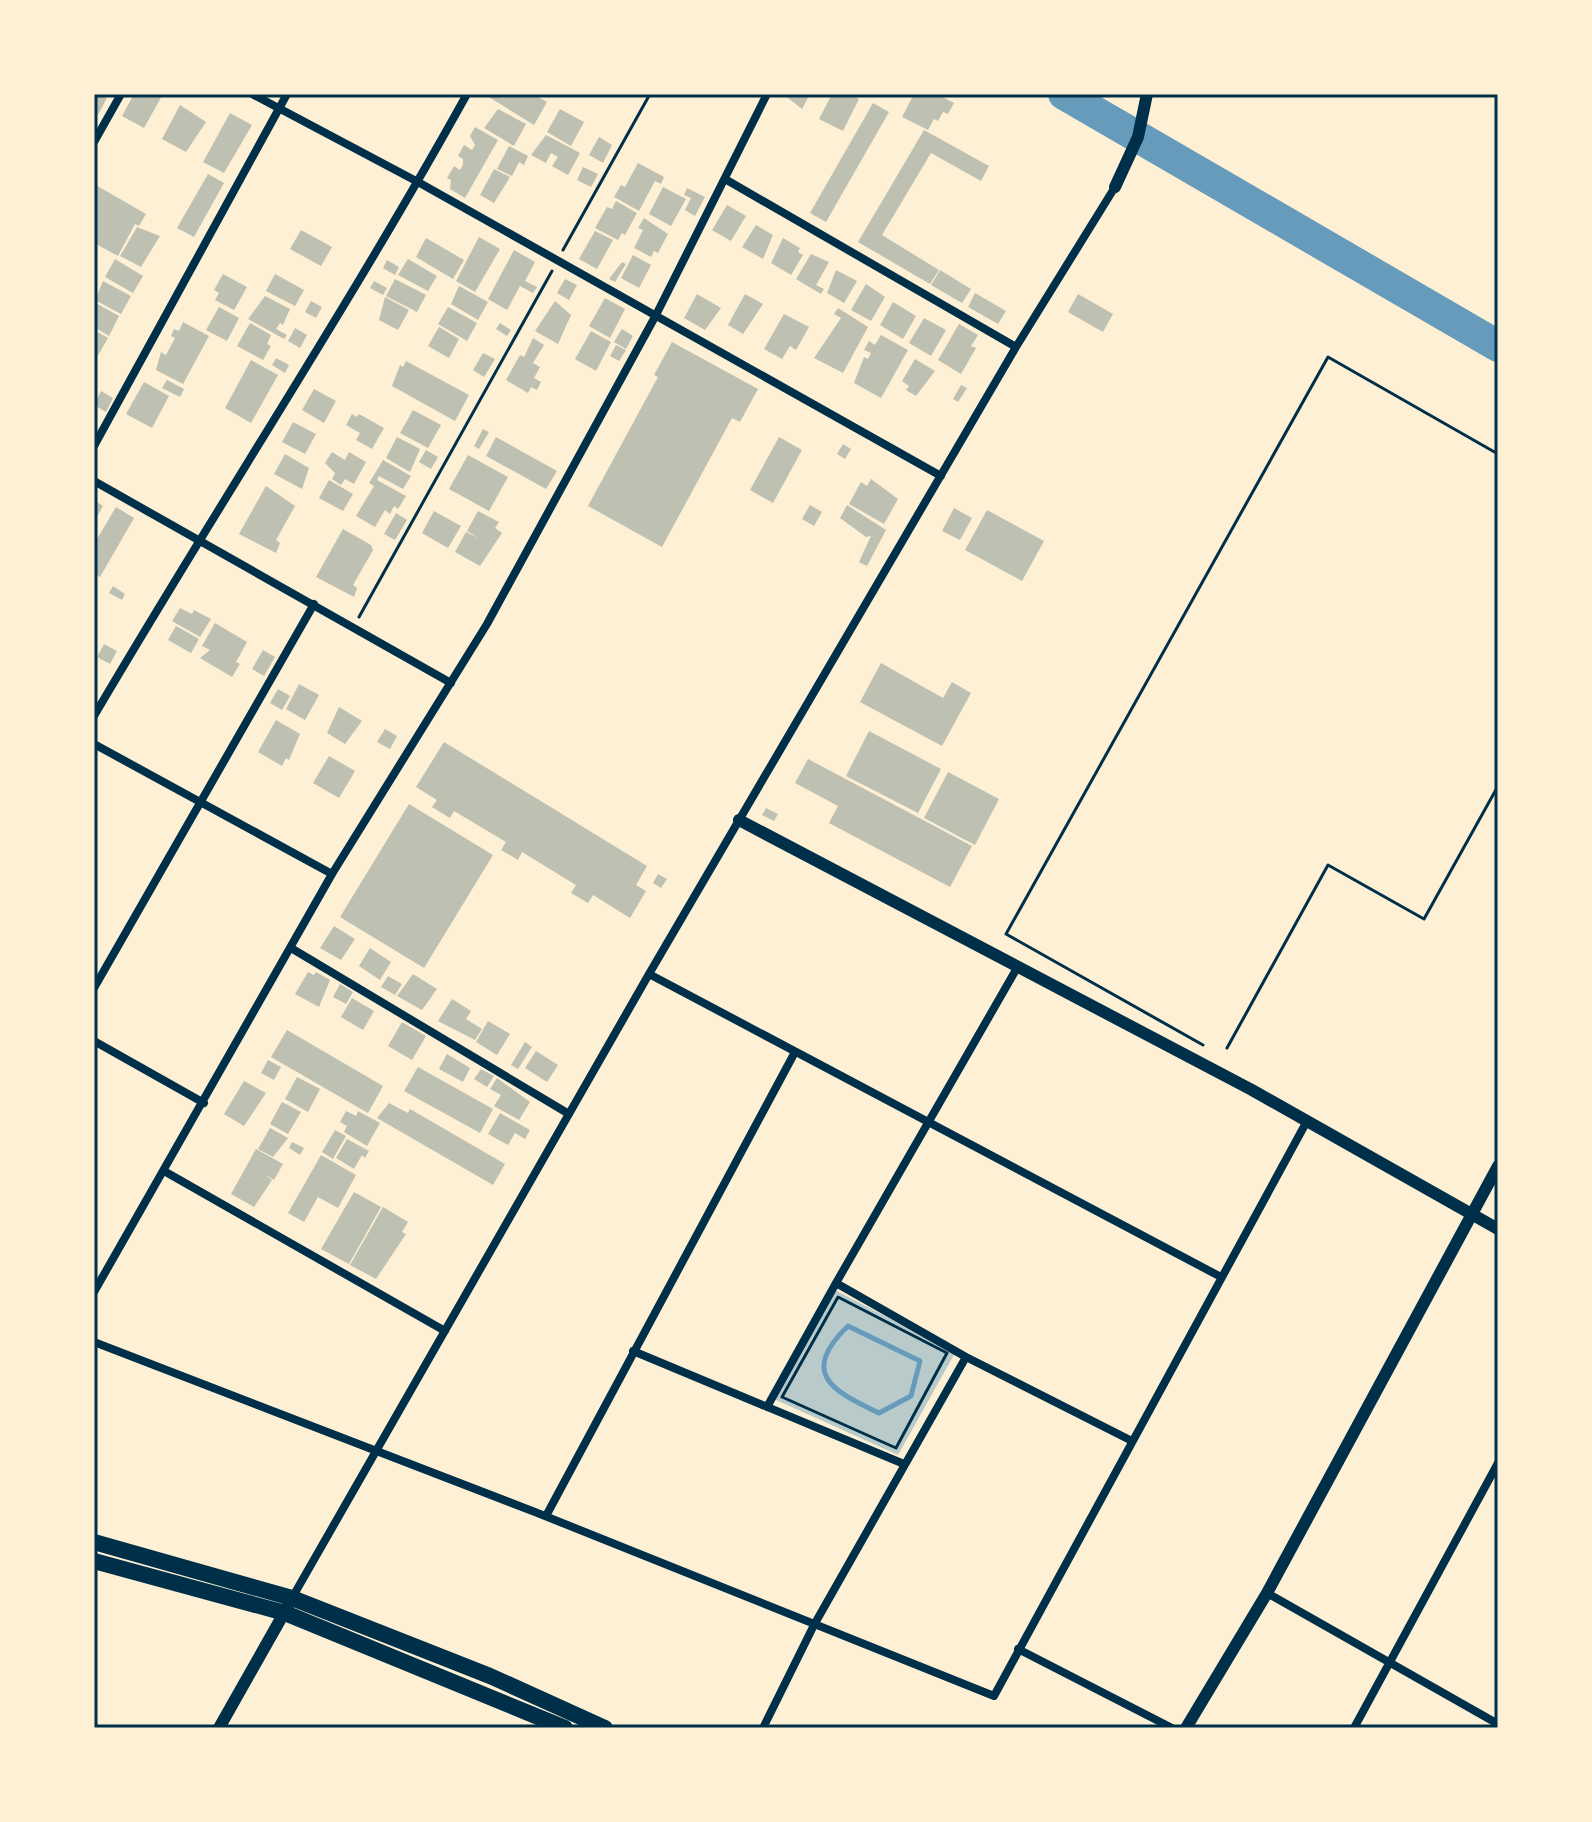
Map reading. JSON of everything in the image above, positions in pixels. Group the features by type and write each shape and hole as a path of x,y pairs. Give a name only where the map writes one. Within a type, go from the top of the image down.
{"main road":[{"path":"94,1542 292,1598 490,1676 605,1728"},
{"path":"94,1561 285,1613 565,1728"}],"street":[{"path":"94,142 121,94"},
{"path":"252,94 418,182 941,476"},
{"path":"94,446 287,94"},
{"path":"94,716 198,539 418,182 467,94"},
{"path":"94,1292 332,874 487,624 656,315 767,94"},
{"path":"219,1728 649,974 1016,347 1115,187 1138,137 1147,94"},
{"path":"725,179 1016,347"},
{"path":"94,481 451,683"},
{"path":"94,988 314,604"},
{"path":"94,744 332,874"},
{"path":"739,820 1307,1121 1498,1229"},
{"path":"291,948 569,1114"},
{"path":"767,1407 1017,968"},
{"path":"649,974 1221,1277"},
{"path":"94,1041 204,1103"},
{"path":"546,1516 795,1052"},
{"path":"94,1342 546,1516 994,1696 1130,1440 1307,1121"},
{"path":"1186,1728 1267,1593 1498,1166"},
{"path":"164,1171 445,1331"},
{"path":"836,1283 966,1357 1130,1440"},
{"path":"633,1351 904,1464"},
{"path":"763,1728 814,1625 966,1357"},
{"path":"1354,1728 1498,1463"},
{"path":"1267,1593 1498,1724"},
{"path":"1018,1649 1172,1728"}],"path":[{"path":"353,627 650,94"},
{"path":"1206,1047 1006,934 1328,357 1498,454"},
{"path":"1227,1048 1328,865 1424,919 1498,786"},
{"path":"838,1297 947,1353 896,1448 782,1397 838,1297"}],"shaded area":[{"path":"835,1290 955,1353 898,1455 774,1399"}],"building":[{"path":"94,94 107,98 94,122"},
{"path":"134,94 163,94 144,128 122,116"},
{"path":"484,94 501,94 503,99 505,94 533,94 547,102 534,125"},
{"path":"783,94 810,94 802,109"},
{"path":"832,94 849,94 859,99 843,131 819,119"},
{"path":"914,94 937,94 954,103 948,114 943,112 938,121 934,119 928,130 902,117"},
{"path":"873,103 889,112 826,222 810,213"},
{"path":"180,105 206,122 186,152 162,139"},
{"path":"498,109 526,124 514,146 484,128"},
{"path":"560,109 584,122 571,146 547,132"},
{"path":"230,113 252,125 224,173 203,162"},
{"path":"475,127 498,140 465,198 450,189 451,180 447,178 454,166 460,170 463,165 463,159 458,156 464,145 472,150 475,145 470,136"},
{"path":"924,130 989,166 981,181 931,153 882,235 939,270 930,284 858,242"},
{"path":"546,135 580,153 568,175 552,166 558,157 551,153 546,163 531,155"},
{"path":"599,137 612,145 603,163 589,155"},
{"path":"509,146 528,156 524,165 519,162 512,176 497,169"},
{"path":"638,163 664,177 661,184 655,181 639,211 614,197 621,185 625,187"},
{"path":"583,167 598,174 591,187 577,180"},
{"path":"494,169 510,177 494,203 480,195"},
{"path":"208,174 224,183 194,237 177,228"},
{"path":"94,184 146,214 139,226 135,224 118,256 94,243"},
{"path":"663,187 686,199 671,226 649,214"},
{"path":"687,188 705,197 695,216 685,210 691,198 684,195"},
{"path":"616,201 637,213 625,235 622,233 618,240 595,228 607,207 612,209"},
{"path":"727,205 746,216 731,241 712,230"},
{"path":"644,218 668,234 658,253 654,251 651,257 634,248 643,230 638,228"},
{"path":"756,225 773,235 763,259 742,247"},
{"path":"137,227 160,236 141,267 120,256"},
{"path":"301,230 332,247 321,266 290,249"},
{"path":"595,231 613,240 597,269 579,259"},
{"path":"479,237 500,249 475,292 456,281"},
{"path":"426,238 464,260 453,279 416,257"},
{"path":"783,238 800,248 798,252 803,255 791,275 771,263"},
{"path":"514,250 535,262 525,281 537,287 533,293 520,286 507,310 488,299"},
{"path":"811,254 829,262 816,285 824,289 821,294 796,279"},
{"path":"633,255 651,265 639,288 621,278"},
{"path":"115,259 143,276 133,293 105,277"},
{"path":"408,259 437,276 428,291 398,275"},
{"path":"387,260 399,267 395,275 383,268"},
{"path":"622,262 626,264 615,282 609,279"},
{"path":"836,270 857,281 844,303 827,293"},
{"path":"940,270 971,289 962,303 931,285"},
{"path":"223,274 247,287 234,310 215,300 219,293 214,290"},
{"path":"275,274 304,290 295,306 266,291"},
{"path":"395,279 426,295 417,312 386,296"},
{"path":"565,279 577,285 569,300 557,293"},
{"path":"103,281 131,296 121,314 95,300"},
{"path":"374,281 387,288 383,295 370,288"},
{"path":"866,284 885,297 871,321 851,310"},
{"path":"459,286 488,302 478,320 451,304"},
{"path":"975,293 1006,311 998,324 968,307"},
{"path":"697,294 721,308 705,330 684,318"},
{"path":"745,294 763,304 743,334 728,325"},
{"path":"1078,294 1113,314 1103,332 1068,312"},
{"path":"265,296 290,309 283,325 280,323 276,329 287,335 284,339 248,319"},
{"path":"385,297 409,310 398,330 379,320"},
{"path":"605,298 625,309 610,338 589,326"},
{"path":"311,301 322,307 316,318 305,312"},
{"path":"555,301 571,315 558,344 535,331"},
{"path":"94,302 119,316 109,336 94,327"},
{"path":"893,302 916,316 903,339 880,325"},
{"path":"219,307 239,318 227,341 206,330"},
{"path":"448,307 477,323 467,341 438,324"},
{"path":"838,308 868,327 843,373 814,358 841,318 834,314"},
{"path":"784,314 809,327 796,350 790,346 782,359 764,349"},
{"path":"924,318 946,330 931,356 909,343"},
{"path":"183,322 209,336 183,384 156,370 161,352 166,355 175,338 171,336 174,329 179,331"},
{"path":"250,323 271,335 267,344 271,346 263,360 237,346"},
{"path":"500,323 511,330 507,336 496,329"},
{"path":"959,324 978,335 971,346 976,348 961,374 938,360"},
{"path":"439,327 459,339 449,358 428,346"},
{"path":"295,328 307,335 300,348 288,341"},
{"path":"622,329 633,336 626,349 614,342"},
{"path":"94,330 108,338 97,357 94,356"},
{"path":"591,331 611,342 596,371 575,359"},
{"path":"881,335 908,350 881,398 854,383 864,357 868,359 871,353 864,350 869,341 875,345"},
{"path":"533,338 544,345 533,363 540,367 534,378 541,382 537,390 531,387 528,393 506,380 520,355 524,357"},
{"path":"672,342 758,389 740,422 732,418 662,547 588,506 658,377 654,375"},
{"path":"616,345 626,350 619,361 610,356"},
{"path":"483,353 495,359 484,377 473,370"},
{"path":"276,358 289,365 285,373 272,365"},
{"path":"915,359 935,371 916,396 906,390 909,386 902,381"},
{"path":"251,360 278,375 251,423 225,408"},
{"path":"406,361 469,395 455,421 392,386 400,365 403,367"},
{"path":"167,380 184,389 180,397 162,388"},
{"path":"144,382 169,396 152,428 126,414"},
{"path":"961,385 967,388 958,402 953,399"},
{"path":"314,389 336,401 324,423 302,410"},
{"path":"101,391 113,398 106,412 94,405"},
{"path":"413,410 441,425 428,448 400,433"},
{"path":"352,414 357,417 359,414 384,428 372,449 356,440 360,433 346,425"},
{"path":"293,422 316,434 305,454 282,442"},
{"path":"483,429 489,432 479,449 474,446"},
{"path":"397,437 420,449 410,472 386,458"},
{"path":"496,437 557,471 546,489 486,456"},
{"path":"779,437 802,450 773,503 750,490"},
{"path":"843,444 851,449 845,459 837,454"},
{"path":"426,450 438,457 431,469 419,462"},
{"path":"332,452 345,460 349,452 366,462 354,484 345,479 341,485 332,479 335,473 325,463"},
{"path":"285,454 309,468 302,489 274,474"},
{"path":"468,455 508,477 489,511 449,489"},
{"path":"383,460 411,476 403,489 379,476 377,480 406,496 398,509 394,506 390,514 385,510 375,527 356,516 374,486 369,483"},
{"path":"871,479 898,499 884,524 849,504 861,482 867,486"},
{"path":"329,480 353,494 343,511 319,498"},
{"path":"266,486 295,506 276,540 280,543 276,553 239,534"},
{"path":"94,500 103,506 94,522"},
{"path":"810,505 822,512 814,526 802,519"},
{"path":"847,505 886,530 867,566 859,562 871,536 866,537 840,518"},
{"path":"116,507 134,518 100,577 94,574 94,544"},
{"path":"954,508 972,518 960,540 942,531"},
{"path":"987,510 1044,541 1022,581 965,550"},
{"path":"434,511 461,526 448,548 422,533"},
{"path":"478,511 499,522 495,528 502,533 480,566 455,552 466,532 479,538 467,531"},
{"path":"396,513 407,520 395,540 384,534"},
{"path":"343,529 371,545 373,550 353,585 357,588 354,597 316,577"},
{"path":"113,586 125,594 122,600 109,593"},
{"path":"180,608 192,614 194,610 211,619 200,637 172,621"},
{"path":"215,623 247,642 232,677 200,658 210,650 202,646"},
{"path":"176,626 199,639 191,653 168,640"},
{"path":"104,644 117,651 110,664 97,657"},
{"path":"263,650 275,657 264,676 252,669"},
{"path":"881,663 943,698 952,682 971,693 942,746 860,702"},
{"path":"299,684 319,695 305,720 286,709"},
{"path":"278,689 290,696 282,710 270,703"},
{"path":"339,707 362,721 345,744 327,733"},
{"path":"276,720 300,734 289,760 286,758 282,766 258,752"},
{"path":"385,729 397,736 390,749 377,742"},
{"path":"869,731 941,769 918,813 846,776"},
{"path":"444,742 647,866 636,885 646,891 630,918 593,895 588,903 571,893 576,885 522,852 518,860 501,850 506,842 454,811 450,818 432,807 437,800 416,787"},
{"path":"329,756 355,771 339,798 313,783"},
{"path":"808,759 972,846 950,887 829,823 838,806 795,783"},
{"path":"948,772 999,799 975,845 924,818"},
{"path":"409,804 493,855 424,968 340,917"},
{"path":"766,808 778,814 774,821 762,815"},
{"path":"658,874 667,879 661,888 653,883"},
{"path":"334,926 355,939 341,960 320,948"},
{"path":"370,948 391,962 380,980 359,966"},
{"path":"308,972 314,975 316,972 330,980 319,1007 295,994"},
{"path":"413,974 437,989 422,1010 397,996"},
{"path":"388,976 402,984 395,995 381,987"},
{"path":"340,984 353,992 346,1004 333,997"},
{"path":"352,998 374,1011 363,1030 341,1017"},
{"path":"452,999 471,1011 466,1019 482,1029 475,1040 438,1021"},
{"path":"488,1021 510,1034 497,1055 476,1042"},
{"path":"402,1022 426,1036 412,1060 388,1046"},
{"path":"287,1030 383,1086 368,1113 271,1057"},
{"path":"525,1042 532,1047 518,1069 511,1065"},
{"path":"536,1051 558,1065 547,1082 525,1068"},
{"path":"447,1054 470,1068 463,1082 439,1069"},
{"path":"268,1060 281,1067 274,1080 261,1073"},
{"path":"418,1067 493,1109 480,1133 404,1091"},
{"path":"481,1069 494,1076 487,1087 474,1079"},
{"path":"297,1077 320,1089 308,1112 285,1099"},
{"path":"497,1078 530,1102 519,1120 494,1106 501,1095 490,1089"},
{"path":"244,1081 266,1093 244,1126 224,1114"},
{"path":"282,1102 301,1112 288,1134 270,1124"},
{"path":"389,1103 408,1113 410,1109 505,1164 493,1185 377,1118"},
{"path":"346,1111 356,1116 358,1111 380,1123 367,1146 344,1132 347,1126 340,1122"},
{"path":"500,1113 530,1130 525,1139 515,1133 508,1145 488,1134"},
{"path":"270,1128 288,1138 273,1157 258,1149"},
{"path":"335,1130 346,1136 333,1159 322,1152"},
{"path":"347,1139 369,1151 365,1158 362,1155 354,1169 336,1158"},
{"path":"292,1142 304,1148 300,1155 289,1148"},
{"path":"256,1149 283,1164 274,1180 264,1174 272,1180 254,1207 231,1194"},
{"path":"321,1155 356,1175 338,1208 318,1197 304,1222 288,1213"},
{"path":"354,1192 381,1207 349,1264 321,1249"},
{"path":"383,1207 408,1222 402,1232 406,1234 376,1279 350,1265"}],"waterway":[{"path":"1064,94 1498,346"},
{"path":"848,1326 920,1361 911,1396 879,1413 836,1388 824,1368 826,1356 833,1342 848,1326"}]}
